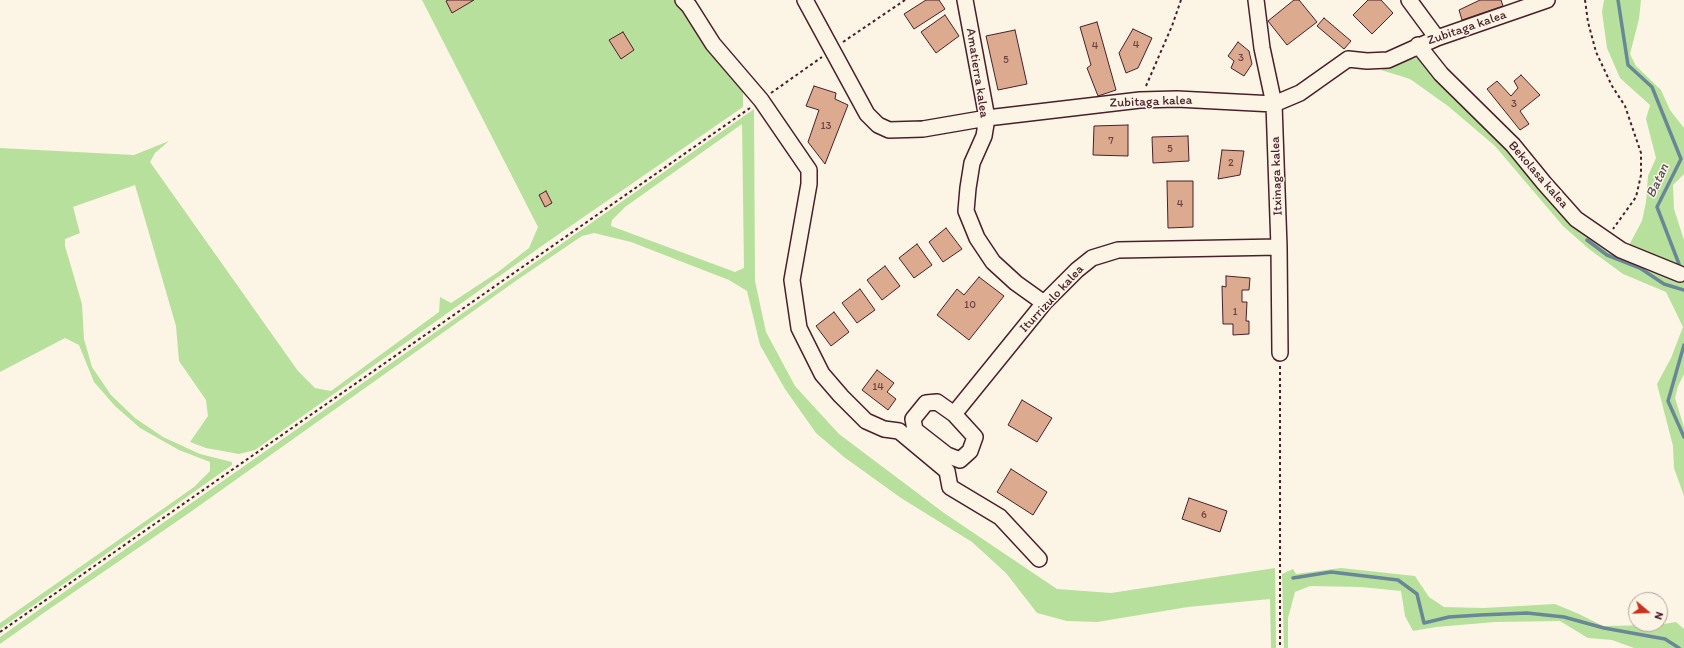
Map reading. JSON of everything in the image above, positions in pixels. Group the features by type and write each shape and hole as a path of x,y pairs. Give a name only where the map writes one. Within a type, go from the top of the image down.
{"street":[{"path":"683,0 689,6 713,44 761,100 809,170 809,184 792,280 799,328 822,374 866,421 884,430 899,431 947,471 950,487 1000,518 1039,559"},
{"name":"Zubitaga kalea","path":"806,0 867,114 878,124 890,130 923,129 987,118 1140,100 1177,99 1274,104 1300,93 1348,59 1367,61 1388,60 1418,45 1548,0"},
{"name":"Amatierra kalea","path":"965,0 987,118 984,136 972,163 966,211 977,238 993,262 1016,283 1044,303"},
{"name":"Itxinaga kalea","path":"1256,0 1262,48 1274,104 1279,247 1280,353"},
{"path":"1410,0 1437,38"},
{"name":"Bekolasa kalea","path":"1418,45 1441,74 1513,145 1576,219 1621,250 1680,274"},
{"name":"Iturrizulo kalea","path":"954,414 1044,303 1077,270 1092,258 1118,250 1279,247"}],"path":[{"path":"0,632 905,0"},
{"path":"1140,100 1172,26 1181,0"},
{"path":"1585,0 1588,22 1596,52 1612,86 1625,106 1640,153 1641,176 1636,197 1605,240"},
{"path":"1280,353 1280,648"}],"green space":[{"path":"422,0 676,0 724,62 743,92 743,107 546,243 255,450 239,454 206,448 190,442 208,416 206,400 179,361 176,326 135,185 73,207 80,233 65,239 65,246 82,304 84,339 92,367 111,395 135,418 163,437 200,454 232,462 232,465 0,629 0,623 194,487 210,471 210,462 179,450 140,428 115,406 94,382 79,345 65,338 0,372 0,148 134,155 169,141 155,153 150,162 298,371 315,388 331,391 439,312 440,297 451,303 498,272 529,248 538,227"},
{"path":"1604,0 1641,0 1639,19 1630,54 1636,66 1661,90 1670,110 1684,128 1684,174 1673,185 1674,209 1684,240 1684,271 1628,247 1642,221 1646,202 1648,176 1656,158 1646,119 1650,105 1620,78 1607,48 1602,12"},
{"path":"1419,58 1521,163 1552,202 1684,280 1684,374 1678,386 1675,398 1684,427 1684,496 1674,468 1673,446 1657,384 1671,358 1683,327 1666,292 1623,274 1589,249 1563,226 1495,146 1448,106 1410,79 1381,70 1410,59"},
{"path":"754,109 755,281 766,332 795,386 839,434 944,513 1057,589 1111,593 1275,568 1276,648 1271,648 1270,599 1188,607 1097,622 1067,621 1037,613 1006,573 972,542 901,498 844,457 816,433 785,389 760,345 747,291 729,280 631,242 594,233 582,236 517,280 189,513 0,644 0,637","holes":["742,124 744,268 735,272 611,226 612,220 625,207"]},
{"path":"1341,568 1415,576 1429,597 1444,607 1484,608 1555,604 1603,626 1628,626 1628,632 1668,632 1668,623 1676,622 1684,629 1684,648 1634,648 1612,640 1588,638 1560,621 1495,622 1436,627 1413,631 1405,616 1401,591 1361,587 1310,586 1295,592 1288,618 1288,648 1284,648 1282,574 1293,569 1296,574"}],"building":[{"path":"474,0 452,13 446,1"},
{"path":"926,0 939,0 945,9 914,29 904,14"},
{"path":"1294,0 1299,0 1317,22 1287,45 1268,21"},
{"path":"1368,0 1381,0 1393,13 1372,34 1353,15"},
{"path":"1480,0 1501,0 1503,6 1462,20 1459,10"},
{"path":"945,15 959,36 936,53 921,32"},
{"path":"1324,18 1351,41 1344,49 1317,26"},
{"path":"1097,22 1116,90 1098,96 1087,68 1091,65 1080,27"},
{"path":"1133,29 1152,38 1138,68 1126,73 1119,53"},
{"path":"1015,30 1027,84 998,90 986,36"},
{"path":"623,32 634,50 621,59 609,40"},
{"path":"1238,42 1249,51 1252,64 1244,76 1231,68 1234,61 1228,56"},
{"path":"1521,75 1540,95 1520,111 1529,124 1520,130 1487,89 1497,81 1511,96 1518,88 1514,81"},
{"path":"814,86 836,93 835,99 848,105 825,164 808,142 819,110 806,106"},
{"path":"1128,125 1128,156 1093,155 1094,126"},
{"path":"1188,136 1189,161 1153,163 1152,137"},
{"path":"1222,150 1244,151 1240,175 1218,179"},
{"path":"1167,181 1193,181 1193,227 1168,228"},
{"path":"546,191 552,203 545,207 539,195"},
{"path":"946,228 962,249 943,262 929,242"},
{"path":"917,244 932,265 914,278 899,258"},
{"path":"885,266 900,286 882,300 867,280"},
{"path":"1226,276 1250,278 1249,290 1242,290 1242,302 1247,302 1246,321 1249,321 1249,334 1233,335 1233,324 1223,324 1222,286 1226,287"},
{"path":"979,277 1004,296 969,340 937,315 957,289 964,295"},
{"path":"860,289 875,310 857,323 842,303"},
{"path":"834,312 849,332 831,346 816,326"},
{"path":"877,370 894,383 887,392 896,399 888,410 862,390"},
{"path":"1022,400 1052,418 1037,442 1008,425"},
{"path":"1011,469 1047,492 1033,515 997,492"},
{"path":"1189,498 1227,511 1220,532 1182,519"}],"waterway":[{"name":"Batan","path":"1618,0 1628,65 1652,87 1681,159 1657,207 1679,264"},
{"path":"1587,240 1607,255 1640,268 1664,284 1684,290"},
{"name":"Batan","path":"1684,345 1668,401 1684,437"},
{"path":"1293,578 1331,572 1398,580 1417,594 1424,623 1449,617 1527,613 1564,617 1604,628 1665,639 1679,648"}]}
